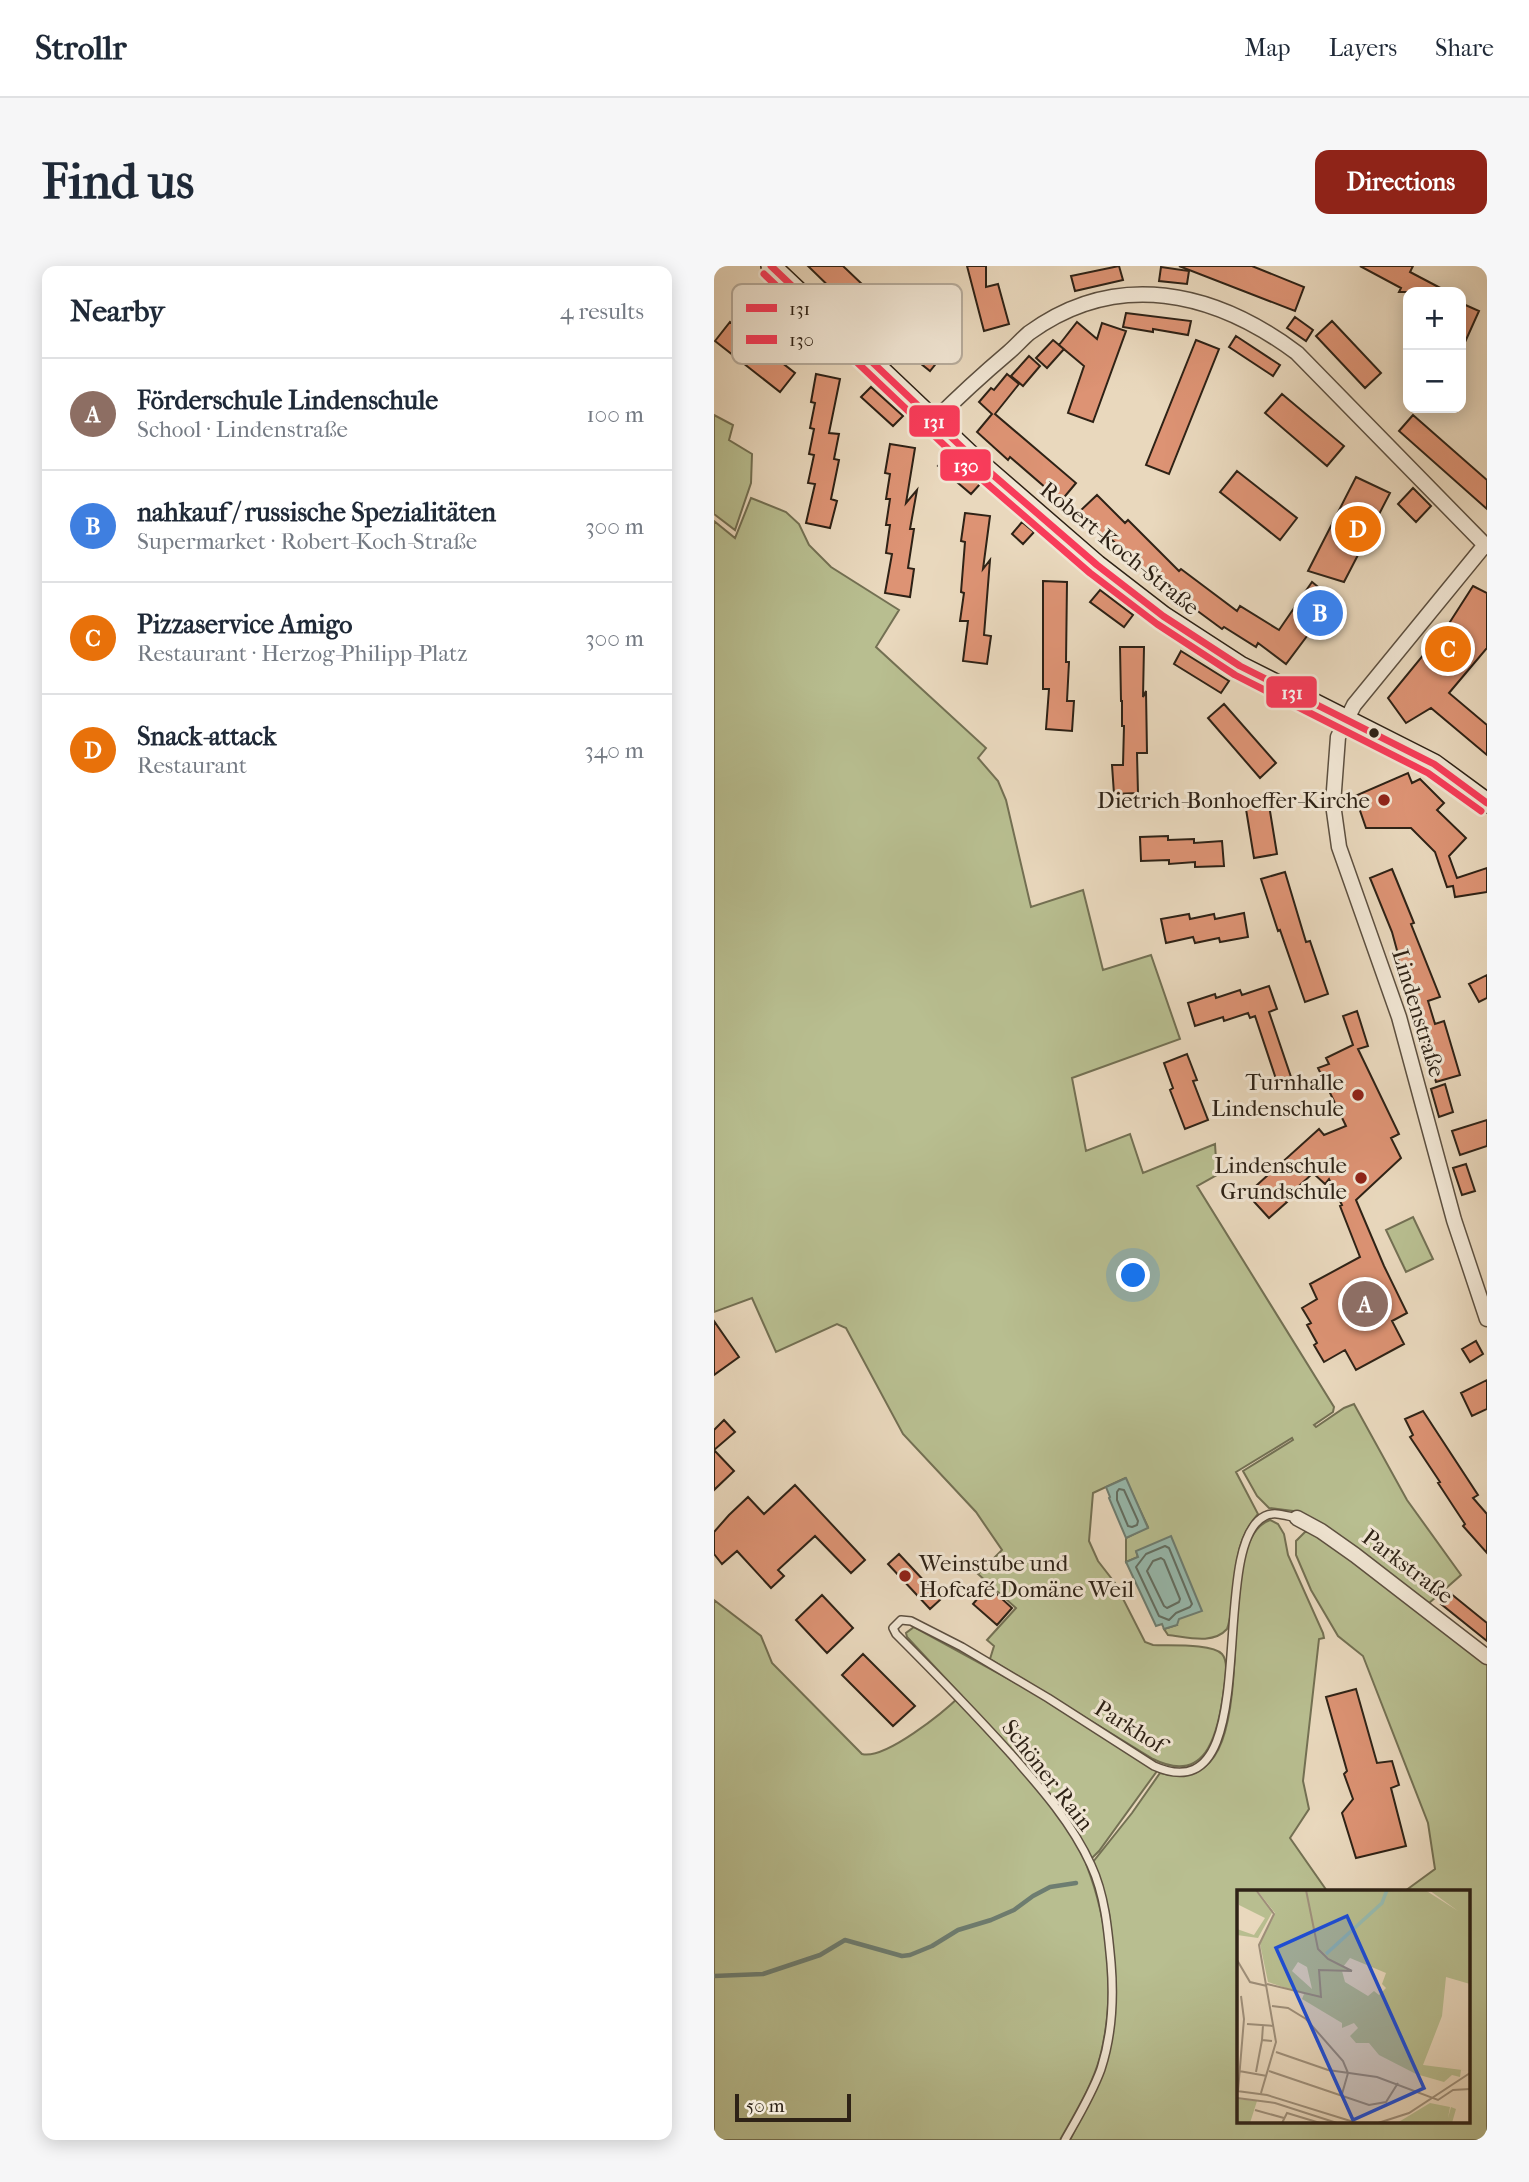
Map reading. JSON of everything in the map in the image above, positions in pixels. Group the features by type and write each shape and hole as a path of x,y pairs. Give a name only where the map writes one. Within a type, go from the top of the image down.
{"street":[{"name":"Robert-Koch-Straße","path":"771,266 790,284"},
{"path":"934,421 1027,335 1054,317 1086,302 1112,296 1148,293 1167,295 1223,312 1279,339 1297,353 1485,546"},
{"name":"Robert-Koch-Straße","path":"874,364 991,475 1097,565 1174,624 1240,666 1434,764 1487,803"},
{"name":"Lindenstraße","path":"1485,546 1359,698 1339,734 1334,785 1339,847 1399,1017 1454,1220 1487,1319"},
{"name":"Parkstraße","path":"1297,1518 1345,1547 1487,1657"}],"lane":[{"name":"Parkhof","path":"894,1626 901,1620 921,1626 1023,1683 1154,1766 1170,1771 1185,1771 1205,1761 1221,1733 1240,1567 1249,1533 1261,1518 1271,1514 1297,1518"},
{"name":"Schöner Rain","path":"894,1626 893,1631 947,1685 1045,1794 1079,1842 1094,1873 1105,1912 1108,1937 1112,1972 1111,2021 1098,2077 1065,2140"}],"green space":[{"path":"714,415 733,425 729,440 752,454 751,483 735,530 714,514"},
{"path":"751,498 786,512 799,524 809,545 831,567 899,610 876,647 986,748 978,758 998,781 1006,800 1031,907 1083,890 1103,970 1151,955 1180,1039 1072,1078 1086,1151 1130,1134 1143,1173 1215,1144 1217,1175 1197,1186 1334,1407 1333,1412 1314,1425 1316,1427 1354,1404 1407,1500 1461,1575 1428,1604 1304,1515 1269,1508 1257,1496 1243,1471 1293,1440 1292,1438 1236,1472 1258,1514 1248,1527 1238,1555 1227,1629 1215,1637 1207,1638 1168,1635 1164,1629 1177,1625 1136,1551 1138,1557 1126,1562 1126,1538 1148,1527 1125,1478 1093,1493 1089,1541 1098,1561 1115,1583 1145,1642 1153,1645 1209,1648 1217,1650 1224,1658 1226,1668 1223,1696 1212,1741 1205,1753 1185,1766 1153,1759 990,1659 994,1646 987,1640 1016,1608 978,1574 1002,1550 976,1512 903,1434 846,1328 837,1324 776,1352 752,1298 714,1312 714,521 735,538"},
{"path":"1413,1217 1433,1259 1406,1272 1386,1230"},
{"path":"1270,1520 1278,1524 1284,1534 1288,1555 1323,1633 1324,1638 1319,1639 1303,1781 1309,1809 1290,1838 1326,1890 1237,1890 1237,2122 1469,2122 1469,1890 1406,1890 1435,1869 1428,1823 1363,1656 1338,1636 1311,1590 1296,1555 1296,1541 1305,1532 1314,1532 1426,1614 1487,1664 1487,2140 1070,2140 1101,2078 1114,2024 1115,1971 1109,1913 1093,1862 1160,1773 1196,1772 1218,1750 1229,1713 1241,1574 1251,1539"},
{"path":"714,1600 761,1636 772,1663 862,1754 885,1750 899,1742 928,1723 961,1695 907,1637 906,1633 914,1627 1027,1689 1157,1771 1099,1851 1086,1864 1105,1934 1108,2009 1097,2068 1060,2140 714,2140"}],"water":[{"path":"1126,1478 1148,1528 1126,1538 1106,1487"},
{"path":"1171,1536 1202,1611 1179,1619 1177,1625 1164,1629 1162,1624 1156,1626 1126,1562 1138,1557 1136,1551"}],"building":[{"path":"808,266 843,266 862,284 826,284"},
{"path":"967,266 986,266 986,287 998,284 1009,324 984,331"},
{"path":"1119,266 1123,280 1075,291 1071,276"},
{"path":"1179,266 1252,266 1304,287 1295,311"},
{"path":"1360,266 1413,266 1410,272 1438,287 1403,287 1403,292 1399,292 1401,288"},
{"path":"1161,267 1189,271 1187,284 1159,281"},
{"path":"1466,305 1479,311 1466,340"},
{"path":"1126,313 1191,321 1188,335 1123,327"},
{"path":"1295,317 1313,330 1306,341 1287,328"},
{"path":"1332,321 1381,373 1365,388 1316,336"},
{"path":"730,322 732,324 732,354 715,341"},
{"path":"1077,322 1097,339 1102,323 1126,331 1093,422 1068,413 1084,366 1059,345"},
{"path":"1236,336 1280,365 1273,376 1229,347"},
{"path":"1053,340 1064,349 1047,368 1036,358"},
{"path":"1196,340 1219,349 1169,474 1146,465"},
{"path":"1029,356 1040,366 1023,386 1011,376"},
{"path":"744,364 784,364 795,373 780,392"},
{"path":"921,364 936,364 930,371"},
{"path":"816,374 840,379 829,433 839,434 834,459 839,460 831,499 837,501 830,528 806,523 815,484 808,483 814,455 809,454 814,429 810,428 815,403 811,402"},
{"path":"1007,374 1019,384 995,414 1076,483 1061,501 977,432 992,414 979,402 991,388 994,390"},
{"path":"871,387 903,416 893,426 861,397"},
{"path":"1282,394 1344,446 1327,466 1265,413"},
{"path":"1413,415 1487,480 1487,509 1399,431"},
{"path":"890,444 915,448 906,503 917,490 910,529 914,529 908,568 914,569 910,597 885,593 892,554 886,553 890,499 886,499 890,474 885,473"},
{"path":"949,454 981,483 971,494 938,466"},
{"path":"1237,471 1297,518 1280,540 1220,492"},
{"path":"1356,477 1390,493 1344,582 1308,571"},
{"path":"1413,488 1431,506 1416,522 1398,504"},
{"path":"1097,495 1125,523 1128,520 1179,571 1181,569 1237,611 1240,606 1279,630 1312,582 1334,600 1286,664 1258,643 1256,647 1224,627 1222,629 1165,587 1160,592 1146,578 1149,575 1110,538 1108,541 1079,512"},
{"path":"965,513 990,516 983,569 990,560 984,635 991,636 987,664 963,661 968,621 960,621 964,593 961,592 965,542 961,541"},
{"path":"1022,522 1034,532 1023,544 1012,534"},
{"path":"1043,581 1067,582 1067,701 1074,701 1072,731 1046,729 1049,689 1043,689"},
{"path":"1473,586 1487,593 1487,648 1449,693 1487,725 1487,755 1431,708 1406,723 1388,698 1448,625"},
{"path":"1100,590 1133,615 1124,627 1090,602"},
{"path":"1120,647 1144,647 1143,697 1146,691 1147,753 1137,753 1138,793 1114,794 1112,765 1123,765"},
{"path":"1181,651 1229,681 1221,693 1174,664"},
{"path":"1224,704 1276,763 1260,778 1208,718"},
{"path":"1408,773 1412,783 1420,779 1444,803 1437,810 1466,838 1449,856 1457,878 1487,868 1487,892 1455,897 1453,886 1447,887 1435,852 1411,828 1366,828 1355,796"},
{"path":"1268,799 1277,854 1254,858 1245,803"},
{"path":"1168,836 1168,840 1194,839 1194,843 1222,841 1224,866 1195,867 1195,862 1169,864 1169,860 1141,861 1140,837"},
{"path":"1392,869 1440,997 1428,1001 1435,1024 1444,1021 1460,1075 1436,1082 1414,1007 1417,1006 1370,878"},
{"path":"1285,872 1306,942 1310,941 1328,994 1305,1002 1261,879"},
{"path":"1244,913 1248,937 1220,942 1219,938 1195,943 1193,937 1166,943 1161,919 1189,914 1190,919 1214,914 1215,919"},
{"path":"1487,975 1487,998 1479,1002 1469,984"},
{"path":"1269,986 1277,1009 1269,1012 1291,1077 1277,1082 1255,1016 1250,1018 1248,1013 1224,1021 1223,1017 1195,1026 1188,1003 1215,994 1216,998 1240,990 1242,995"},
{"path":"1357,1011 1368,1046 1358,1049 1399,1134 1391,1138 1401,1158 1356,1200 1407,1313 1392,1321 1404,1344 1356,1370 1345,1350 1324,1362 1314,1345 1317,1343 1307,1325 1311,1323 1302,1308 1317,1299 1310,1284 1360,1257 1340,1206 1342,1205 1329,1179 1325,1184 1313,1173 1269,1218 1247,1194 1319,1129 1324,1135 1346,1126 1318,1068 1329,1064 1326,1058 1353,1045 1343,1016"},
{"path":"1187,1054 1197,1080 1193,1081 1208,1120 1185,1129 1170,1090 1173,1088 1164,1063"},
{"path":"1445,1084 1453,1112 1439,1117 1431,1089"},
{"path":"1487,1120 1487,1146 1460,1155 1452,1131"},
{"path":"1466,1164 1475,1191 1462,1195 1453,1168"},
{"path":"714,1321 739,1357 714,1375"},
{"path":"1476,1341 1483,1354 1470,1362 1462,1349"},
{"path":"1487,1380 1487,1409 1472,1416 1461,1393"},
{"path":"1423,1411 1478,1495 1473,1498 1487,1514 1487,1553 1463,1526 1465,1524 1438,1483 1440,1482 1410,1437 1413,1435 1405,1419"},
{"path":"724,1420 735,1432 714,1450 714,1430"},
{"path":"714,1450 734,1471 714,1490"},
{"path":"795,1485 865,1560 851,1573 815,1536 778,1570 784,1576 771,1588 737,1551 722,1564 714,1554 714,1532 729,1515 748,1497 764,1514"},
{"path":"899,1554 941,1599 930,1609 888,1564"},
{"path":"988,1586 1012,1608 997,1625 973,1604"},
{"path":"1450,1593 1487,1623 1487,1641 1441,1604"},
{"path":"822,1595 853,1628 827,1653 796,1620"},
{"path":"863,1654 915,1706 893,1726 842,1675"},
{"path":"1356,1689 1377,1763 1392,1761 1399,1785 1391,1788 1406,1846 1356,1858 1342,1813 1353,1799 1344,1774 1347,1771 1326,1697"}],"waterway":[{"path":"714,1976 763,1974 820,1955 845,1940 902,1956 910,1955 932,1946 958,1930 1014,1910 1050,1887 1076,1883"}],"transit line":[{"name":"131","path":"771,266 790,284"},
{"name":"130","path":"764,274 775,284"},
{"name":"130","path":"859,364 963,463 1090,573 1157,624 1235,675 1428,773 1481,811"},
{"name":"131","path":"874,364 970,455 1097,565 1163,616 1240,666 1434,764 1487,803"}],"place":[{"name":"Snack-attack","path":"1358,529"},
{"name":"nahkauf / russische Spezialitäten","path":"1320,613"},
{"name":"Pizzaservice Amigo","path":"1448,649"},
{"name":"Dietrich-Bonhoeffer-Kirche","path":"1384,800"},
{"name":"Turnhalle Lindenschule","path":"1358,1095"},
{"name":"Lindenschule Grundschule","path":"1361,1178"},
{"name":"Förderschule Lindenschule","path":"1365,1304"},
{"name":"Weinstube und Hofcafé Domäne Weil","path":"905,1576"}]}
